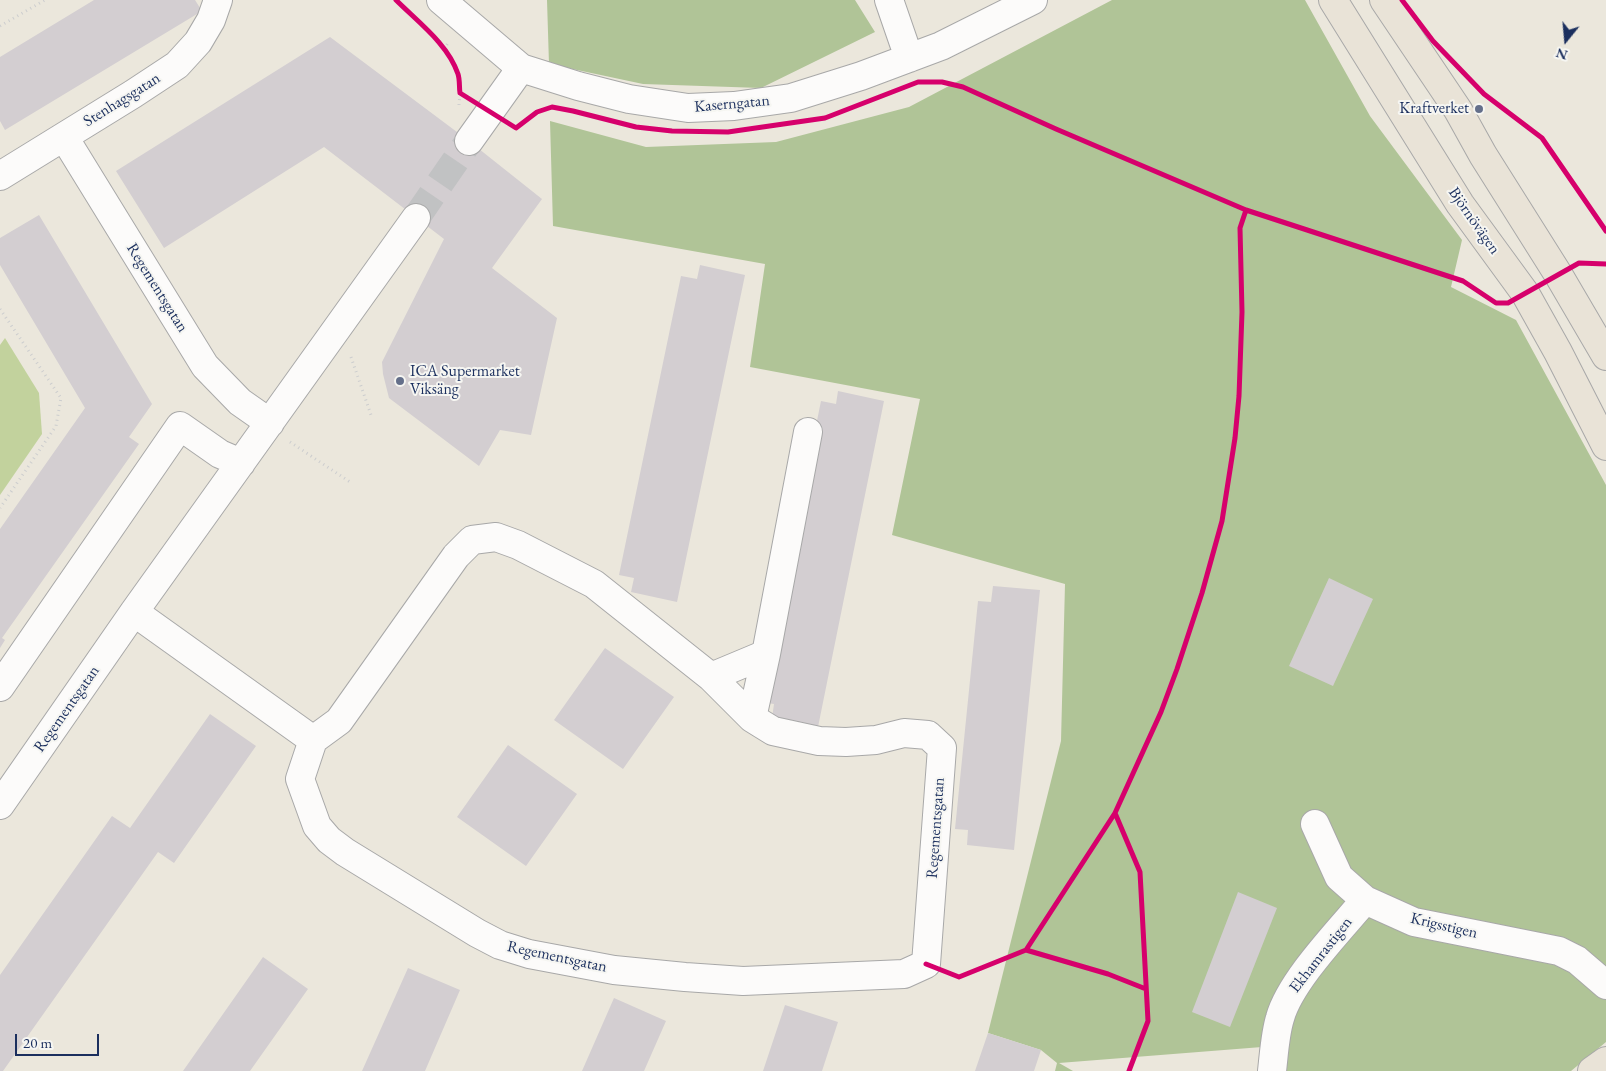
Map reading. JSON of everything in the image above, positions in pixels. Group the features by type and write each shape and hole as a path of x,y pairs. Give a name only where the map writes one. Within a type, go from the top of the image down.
{"main road":[{"name":"Björnövägen","path":"1332,0 1460,204 1525,293 1558,352 1606,446"},
{"path":"1384,0 1458,110 1606,356"},
{"path":"1592,1071 1606,1061"}],"street":[{"name":"Stenhagsgatan","path":"0,176 177,65 198,42 211,20 218,0"},
{"name":"Kaserngatan","path":"441,0 521,68 628,99 688,108 734,106 791,98 861,76 941,46 1033,0"},
{"path":"889,0 910,58"},
{"path":"469,141 521,68"},
{"name":"Regementsgatan","path":"64,136 206,366 240,402 270,423"},
{"name":"Regementsgatan","path":"0,804 134,612 416,218"},
{"path":"0,687 180,426 220,454 241,463"},
{"path":"752,718 808,432"},
{"name":"Regementsgatan","path":"496,537 518,545 594,584 711,677 752,718 773,731 819,741 846,742 876,740 904,733 928,735 942,748 926,964 904,974 743,981 685,978 614,970 529,954 500,945 345,852 329,840 318,826 300,779 313,740 340,721 456,556 472,540 496,537"},
{"path":"134,612 313,740"},
{"path":"711,677 766,654"},
{"name":"Krigsstigen","path":"1316,824 1339,877 1365,900 1414,922 1560,951 1577,960 1606,984"},
{"name":"Ekhamrastigen","path":"1272,1071 1280,1018 1291,992 1365,900"}],"path":[{"path":"0,26 45,0"},
{"path":"438,41 449,56"},
{"path":"459,84 460,93 489,111"},
{"path":"0,309 61,398 56,426 0,508"},
{"path":"350,354 371,415"},
{"path":"270,423 289,441 350,482"}],"green space":[{"path":"547,0 855,0 875,32 761,88 643,84 549,64"},
{"path":"1112,0 1305,0 1370,116 1462,240 1451,287 1516,320 1606,485 1606,1042 1571,1071 1282,1071 1262,1047 1059,1063 1073,1071 1055,1071 1057,1063 1041,1050 988,1033 1061,741 1065,584 892,535 920,399 750,367 765,264 553,226 550,121 646,147 776,142 909,107"},
{"path":"5,338 39,393 42,434 0,495 0,345"}],"building":[{"path":"94,0 195,0 202,11 5,130 0,121 0,57"},
{"path":"330,37 469,141 542,199 492,268 557,318 531,435 500,430 479,466 389,398 383,374 382,362 444,239 324,147 164,248 116,171"},
{"path":"39,215 152,404 129,437 139,444 2,638 5,640 0,648 0,529 85,408 0,265 0,238"},
{"path":"700,265 745,275 677,602 631,592 634,578 619,575 681,276 697,279"},
{"path":"838,391 884,401 818,727 772,718 774,704 760,702 821,401 836,404"},
{"path":"1329,578 1373,599 1333,686 1289,666"},
{"path":"993,586 1040,590 1014,850 967,845 968,830 955,829 978,601 991,602"},
{"path":"605,648 674,697 623,769 554,720"},
{"path":"210,714 256,746 174,863 158,852 3,1071 0,1071 0,975 112,816 130,828"},
{"path":"508,745 577,794 526,866 457,817"},
{"path":"1238,892 1277,908 1230,1027 1192,1012"},
{"path":"263,957 308,989 250,1071 183,1071"},
{"path":"408,968 460,990 425,1071 362,1071"},
{"path":"614,998 666,1021 644,1071 582,1071"},
{"path":"785,1005 838,1022 822,1071 763,1071"},
{"path":"988,1033 1041,1050 1034,1071 975,1071"}],"tunnel":[{"path":"416,218 469,141"}],"cycle path":[{"path":"396,0 432,34 447,53 458,74 460,93 516,128 537,112 552,107 636,127 672,131 728,132 825,118 918,82 942,82 963,87 1246,210 1463,281 1496,303 1508,303 1579,263 1606,264"},
{"path":"1402,0 1433,41 1484,94 1542,138 1606,231"},
{"path":"1129,1071 1148,1021 1140,872 1115,813 1161,712 1177,669 1202,593 1222,521 1235,438 1239,396 1242,312 1240,228 1246,210"},
{"path":"926,964 959,977 1026,950 1115,813"},
{"path":"1026,950 1108,974 1146,989"}],"place":[{"name":"Kraftverket","path":"1479,109"},
{"name":"ICA Supermarket Viksäng","path":"400,381"}]}
